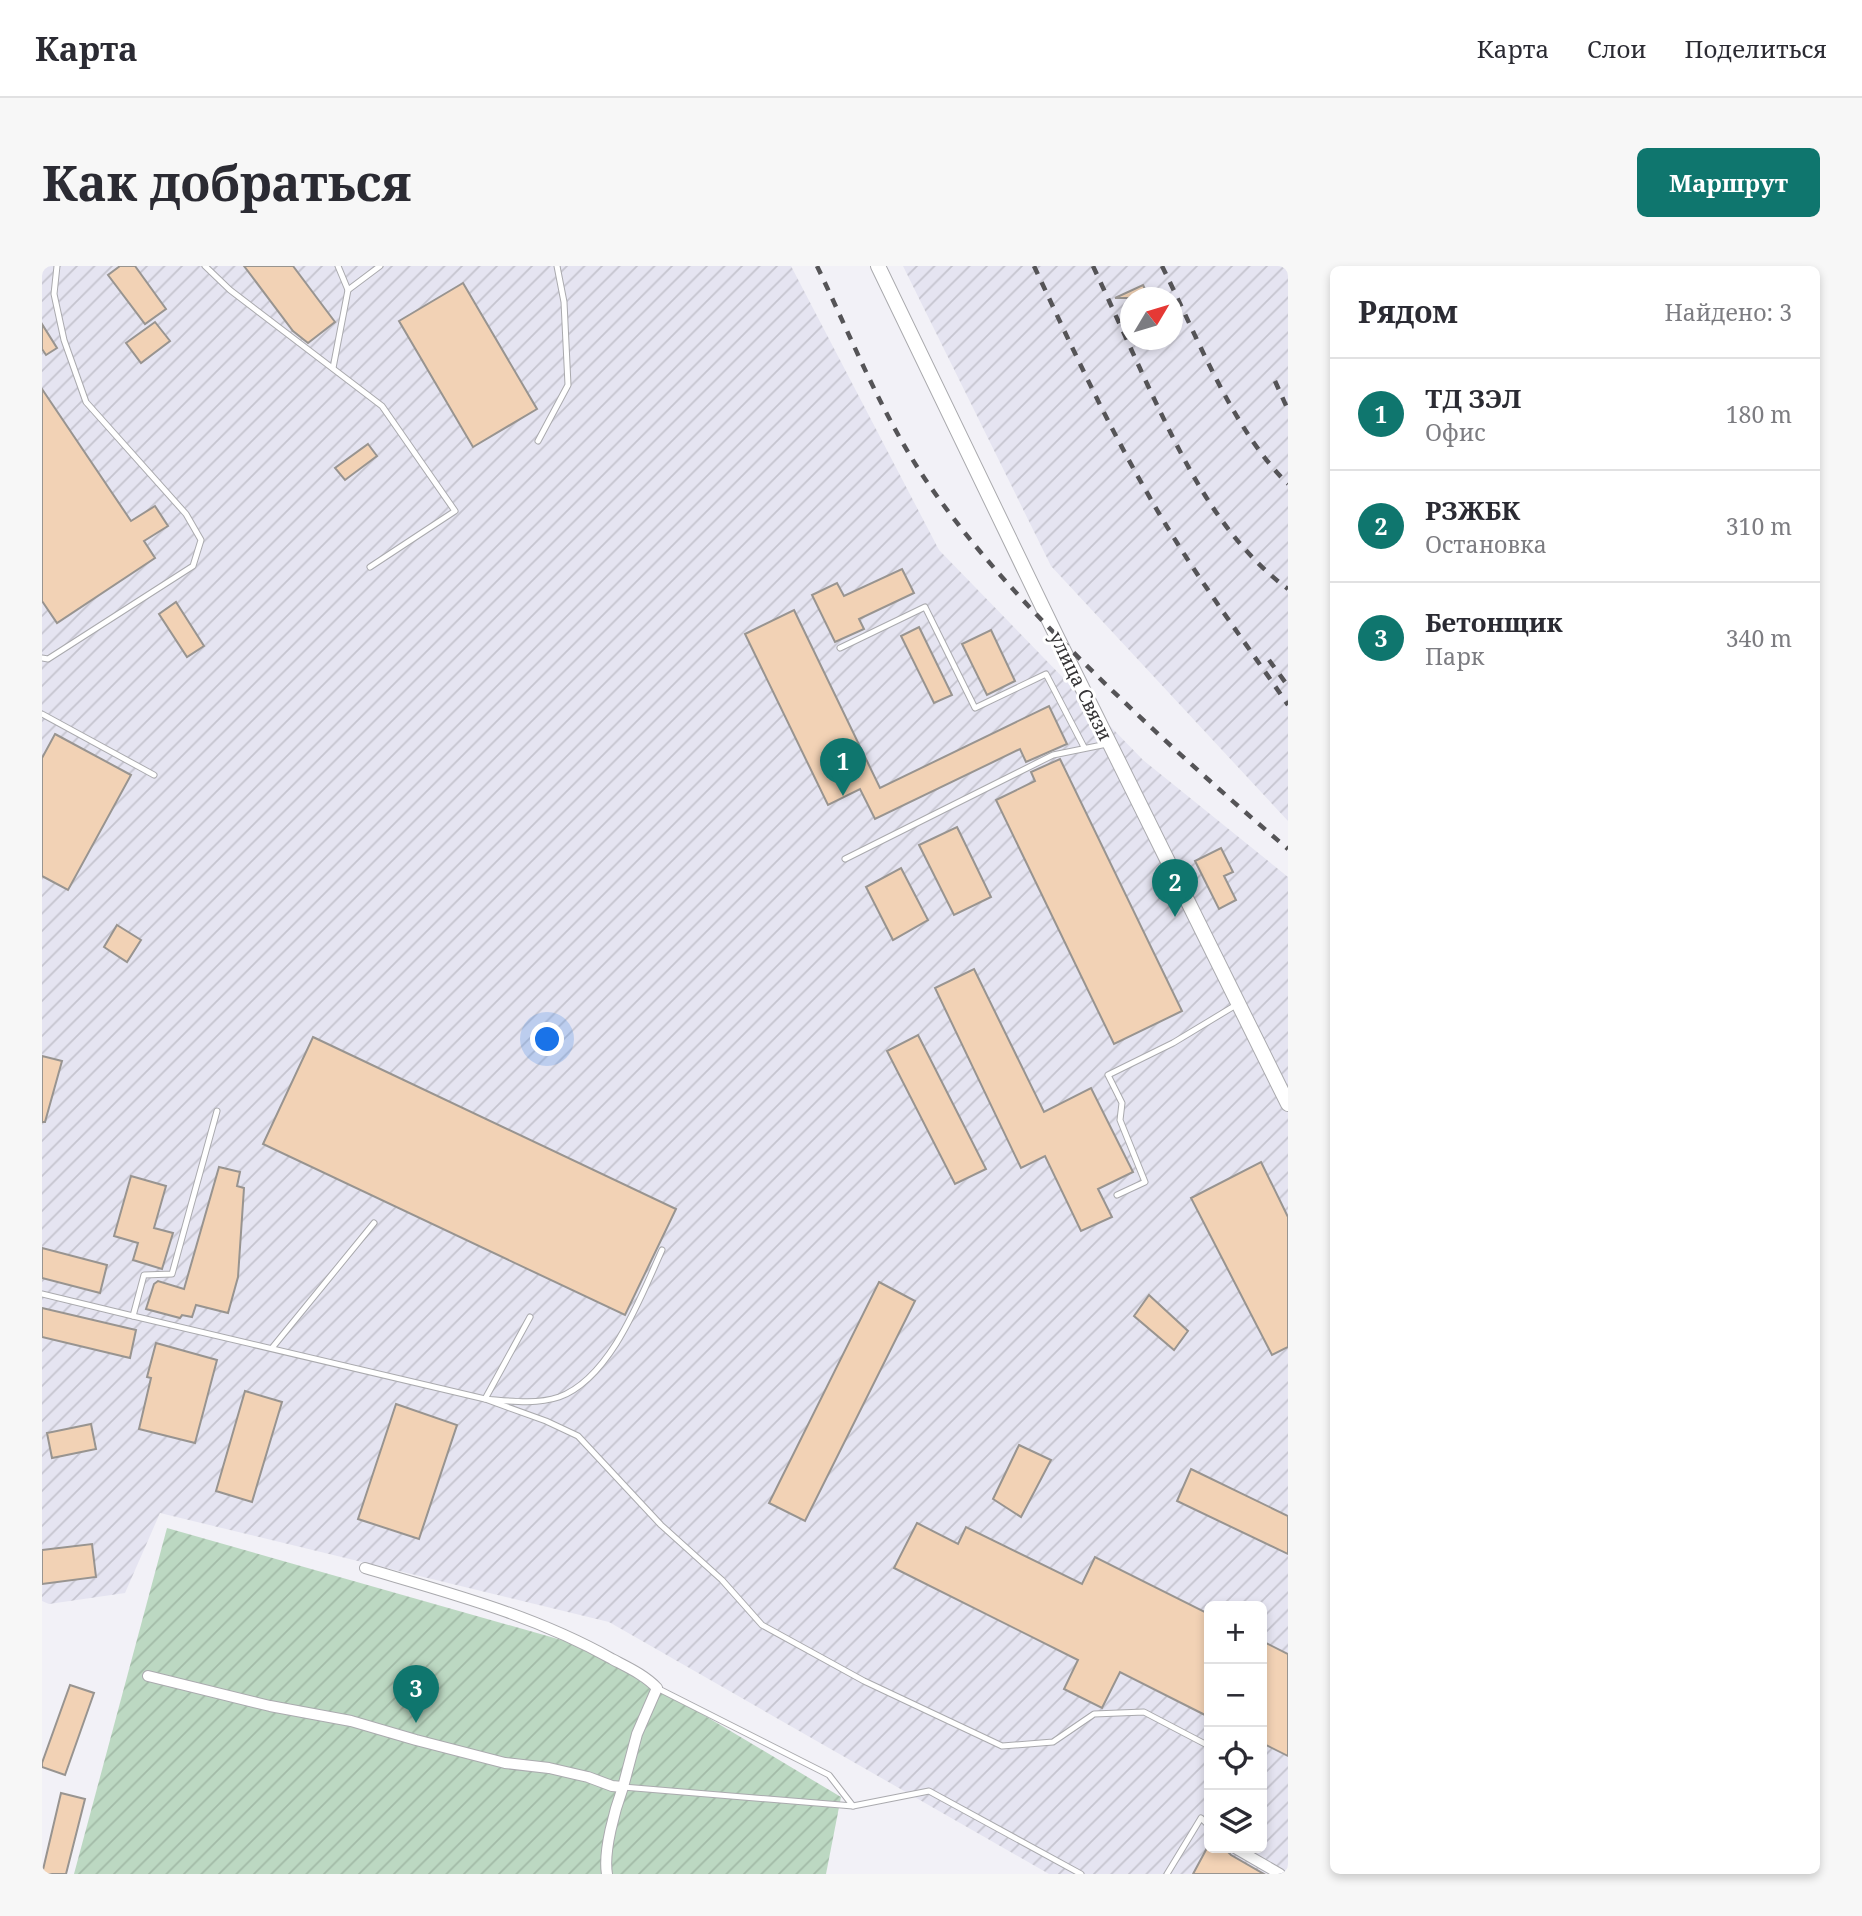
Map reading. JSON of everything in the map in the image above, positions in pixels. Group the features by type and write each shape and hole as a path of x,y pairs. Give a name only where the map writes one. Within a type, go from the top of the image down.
{"street":[{"name":"улица Связи","path":"878,266 1288,1104"},
{"path":"365,1568 530,1619 597,1650 650,1680 657,1688 637,1734 614,1821 607,1874"},
{"path":"148,1676 270,1706 351,1721 505,1763 549,1768 623,1787"},
{"path":"1247,1853 1280,1874"}],"lane":[{"path":"42,658 48,659 193,566 201,540 186,513 86,402 64,340 54,294 57,266"},
{"path":"205,266 230,290 383,406 455,511 370,567"},
{"path":"332,368 348,290 338,266"},
{"path":"348,290 380,266"},
{"path":"538,442 568,385 564,302 557,266"},
{"path":"840,648 925,607 975,708 1046,674 1084,747"},
{"path":"42,715 154,775"},
{"path":"845,859 1053,755 1110,743"},
{"path":"1117,1195 1145,1182 1120,1120 1122,1103 1108,1075 1173,1043 1238,1003"},
{"path":"133,1316 144,1275 172,1274 217,1111"},
{"path":"272,1348 374,1223"},
{"path":"485,1399 524,1403 560,1396 592,1376 624,1333 662,1250"},
{"path":"42,1294 485,1399 546,1421 578,1436 652,1515 722,1580 762,1625 864,1681 1002,1746 1053,1742 1094,1714 1144,1712 1204,1743"},
{"path":"485,1399 530,1317"},
{"path":"657,1688 829,1774 853,1806"},
{"path":"623,1787 853,1806 929,1791 1081,1874"},
{"path":"1167,1874 1202,1818 1204,1820"}],"shaded area":[{"path":"42,266 791,266 939,550 1143,760 1288,877 1288,1874 1049,1874 609,1622 160,1513 125,1593 49,1604 42,1601"},
{"path":"903,266 1288,266 1288,821 1051,566"}],"green space":[{"path":"167,1528 593,1649 841,1797 826,1874 74,1874"}],"building":[{"path":"120,266 135,266 166,309 145,324 108,275"},
{"path":"244,266 293,266 335,322 308,343 293,331"},
{"path":"463,283 537,409 473,447 399,321"},
{"path":"155,322 170,341 141,363 126,343"},
{"path":"42,324 57,348 46,355 42,349"},
{"path":"42,389 131,521 155,506 168,526 144,541 155,558 57,623 42,601"},
{"path":"368,444 377,456 345,480 335,468"},
{"path":"902,569 914,593 859,619 864,629 835,642 812,595 837,583 844,596"},
{"path":"176,602 204,646 187,657 159,614"},
{"path":"794,610 880,788 1049,706 1067,744 1026,762 1020,749 875,819 860,789 828,805 745,634"},
{"path":"919,627 952,695 934,703 901,636"},
{"path":"991,630 1015,681 987,695 962,644"},
{"path":"55,734 131,775 68,890 42,876 42,758"},
{"path":"1060,759 1182,1011 1114,1044 996,800 1035,781 1031,772"},
{"path":"957,827 991,897 954,915 919,845"},
{"path":"1221,848 1233,872 1224,876 1236,900 1219,909 1195,861"},
{"path":"901,868 928,920 893,940 866,887"},
{"path":"117,925 141,940 127,962 104,947"},
{"path":"974,969 1044,1112 1091,1088 1133,1172 1098,1189 1112,1217 1081,1231 1045,1156 1021,1168 935,988"},
{"path":"918,1035 986,1169 955,1184 887,1051"},
{"path":"313,1037 676,1209 625,1315 263,1144"},
{"path":"42,1056 62,1061 45,1122 42,1122"},
{"path":"1261,1162 1288,1217 1288,1347 1272,1355 1191,1198"},
{"path":"219,1167 240,1172 237,1186 244,1188 238,1277 228,1313 196,1305 192,1317 182,1315 180,1318 146,1309 154,1284 158,1281 184,1289"},
{"path":"131,1176 166,1186 154,1228 173,1233 162,1269 133,1260 138,1243 114,1236"},
{"path":"42,1248 107,1265 100,1293 42,1278"},
{"path":"879,1282 915,1301 805,1521 769,1503"},
{"path":"1149,1295 1188,1331 1174,1350 1134,1316"},
{"path":"42,1308 136,1330 130,1358 42,1337"},
{"path":"156,1343 217,1360 195,1443 139,1429 151,1378 147,1377"},
{"path":"245,1391 282,1402 252,1502 216,1491"},
{"path":"396,1404 457,1425 419,1539 358,1519"},
{"path":"91,1424 96,1449 52,1458 47,1433"},
{"path":"1019,1445 1051,1460 1021,1517 993,1499"},
{"path":"1191,1469 1288,1516 1288,1554 1177,1501"},
{"path":"917,1523 958,1544 966,1527 1082,1584 1095,1557 1204,1612 1204,1714 1120,1672 1102,1708 1064,1689 1078,1660 894,1568"},
{"path":"92,1544 96,1577 42,1584 42,1550"},
{"path":"1267,1644 1288,1654 1288,1756 1267,1746"},
{"path":"70,1685 94,1693 65,1775 42,1767 42,1763"},
{"path":"61,1793 85,1799 66,1874 42,1874"},
{"path":"1204,1853 1229,1853 1264,1874 1193,1874"}],"railway":[{"path":"817,266 894,428 925,479 976,547 1033,611 1099,678 1288,849"},
{"path":"1034,266 1103,411 1149,496 1199,576 1288,705"},
{"path":"1093,266 1190,471 1223,523 1264,569 1288,589"},
{"path":"1162,266 1233,409 1268,462 1288,484"},
{"path":"1275,381 1288,410"},
{"path":"1269,660 1288,686"}],"place":[{"name":"ТД ЗЭЛ","path":"843,796"},
{"name":"РЗЖБК","path":"1175,917"},
{"name":"Бетонщик","path":"416,1723"}]}
